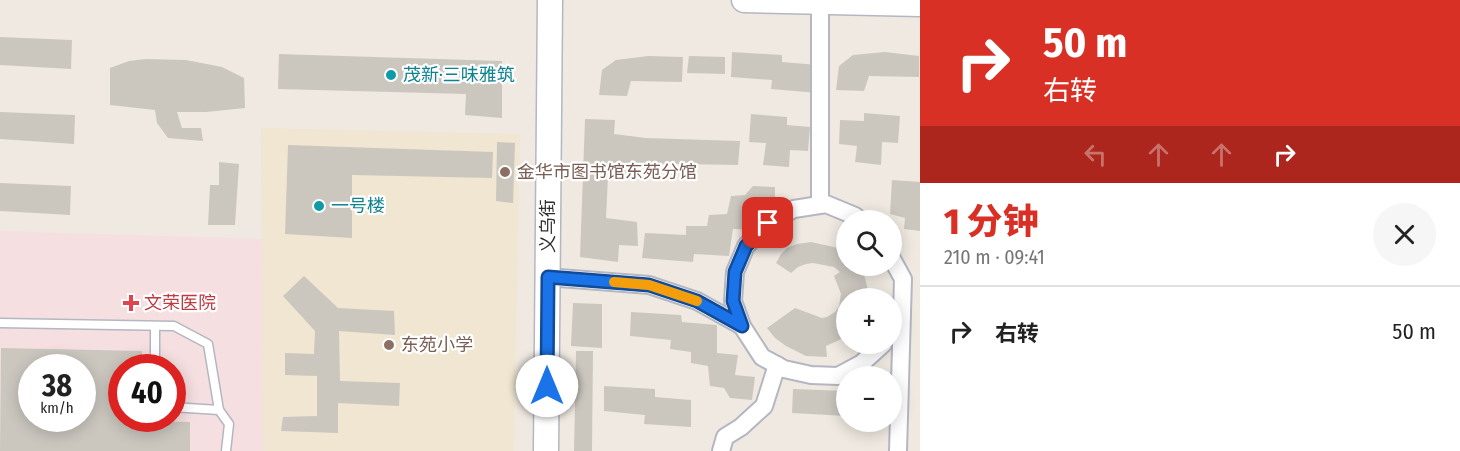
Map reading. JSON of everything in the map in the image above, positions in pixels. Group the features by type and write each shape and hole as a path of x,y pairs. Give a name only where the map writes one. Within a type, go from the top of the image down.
{"street":[{"name":"义乌街","path":"546,451 550,0"},
{"path":"744,0 920,4"},
{"path":"820,2 820,205"},
{"path":"840,210 826,204 794,209 768,223 746,246 735,272 733,301 742,326 762,357 784,369 811,375 838,376 862,363 872,354"},
{"path":"901,276 902,310"},
{"path":"548,277 649,285 697,301 742,326"},
{"path":"898,451 901,354"},
{"path":"721,451 725,437 741,427 764,406 777,365"}],"lane":[{"path":"0,323 174,327 208,344 219,410 229,424 226,451"},
{"path":"154,327 155,354"},
{"path":"186,407 219,410"}],"shaded area":[{"name":"东苑小学","path":"261,128 520,134 514,451 263,451"},
{"name":"文荣医院","path":"0,231 262,239 263,451 0,451"}],"building":[{"path":"0,37 72,40 71,69 0,65"},
{"path":"732,52 782,55 782,62 818,65 818,93 771,89 772,80 731,77"},
{"path":"885,52 919,56 919,77 869,76 864,91 836,90 839,66 853,55"},
{"name":"茂新·三味雅筑","path":"279,54 502,61 502,118 465,115 466,94 278,89"},
{"path":"648,56 683,57 682,82 631,81 627,96 599,95 602,70 616,60"},
{"path":"689,56 725,57 725,74 687,73"},
{"path":"186,60 222,67 244,78 245,108 177,112 182,128 201,128 203,141 168,138 157,123 155,110 110,105 110,68 129,61"},
{"path":"0,112 75,115 74,144 0,139"},
{"path":"864,113 900,116 898,143 882,142 881,165 855,162 857,146 839,144 840,120 864,121"},
{"path":"751,114 787,117 787,125 810,127 808,151 790,150 789,167 763,165 766,143 749,142"},
{"path":"585,119 615,120 614,134 646,138 740,141 738,165 629,163 625,178 608,177 606,218 637,222 638,246 619,245 618,262 580,257"},
{"name":"金华市图书馆东苑分馆","path":"497,142 515,143 513,203 496,201"},
{"name":"一号楼","path":"288,145 493,152 492,178 352,175 352,238 285,234"},
{"path":"219,162 239,164 235,225 208,225 210,185 219,185"},
{"path":"892,180 920,182 920,231 904,229 905,218 902,217 902,210 890,210"},
{"path":"0,183 71,186 70,215 0,211"},
{"path":"753,186 775,187 775,210 754,210 754,230 733,229 729,256 694,254 693,262 642,258 645,233 686,235 686,226 707,226 709,215 727,214 731,196 745,195"},
{"path":"811,242 836,248 836,269 813,263 798,267 791,273 776,263 787,248"},
{"path":"304,276 338,308 394,311 395,335 339,331 340,381 400,383 399,406 338,403 338,433 281,431 283,417 317,416 317,376 285,375 285,353 314,354 315,331 283,296"},
{"path":"834,276 864,276 868,288 839,288"},
{"path":"573,303 602,304 602,348 571,346"},
{"path":"795,308 822,318 836,310 836,342 826,346 827,357 806,356 786,346 767,328"},
{"path":"631,312 681,315 682,322 717,325 717,353 738,355 735,375 755,377 752,400 730,398 724,388 710,386 708,366 691,363 691,352 670,349 671,340 630,336"},
{"path":"1,348 142,351 142,354 108,354 108,432 186,432 186,422 190,422 190,451 0,451"},
{"path":"576,351 593,351 592,451 574,451"},
{"path":"604,386 655,389 655,397 691,400 691,427 644,424 645,415 604,411"},
{"path":"793,389 836,391 836,415 792,413"}],"slow traffic":[{"path":"614,282 649,285 697,301"}],"place":[{"name":"茂新·三味雅筑","path":"391,75"},
{"name":"金华市图书馆东苑分馆","path":"505,172"},
{"name":"一号楼","path":"319,206"},
{"name":"文荣医院","path":"131,303"},
{"name":"东苑小学","path":"389,345"}],"route":[{"path":"547,386 548,277 649,285 697,301 742,326 733,301 735,272 746,246 768,223"}]}
